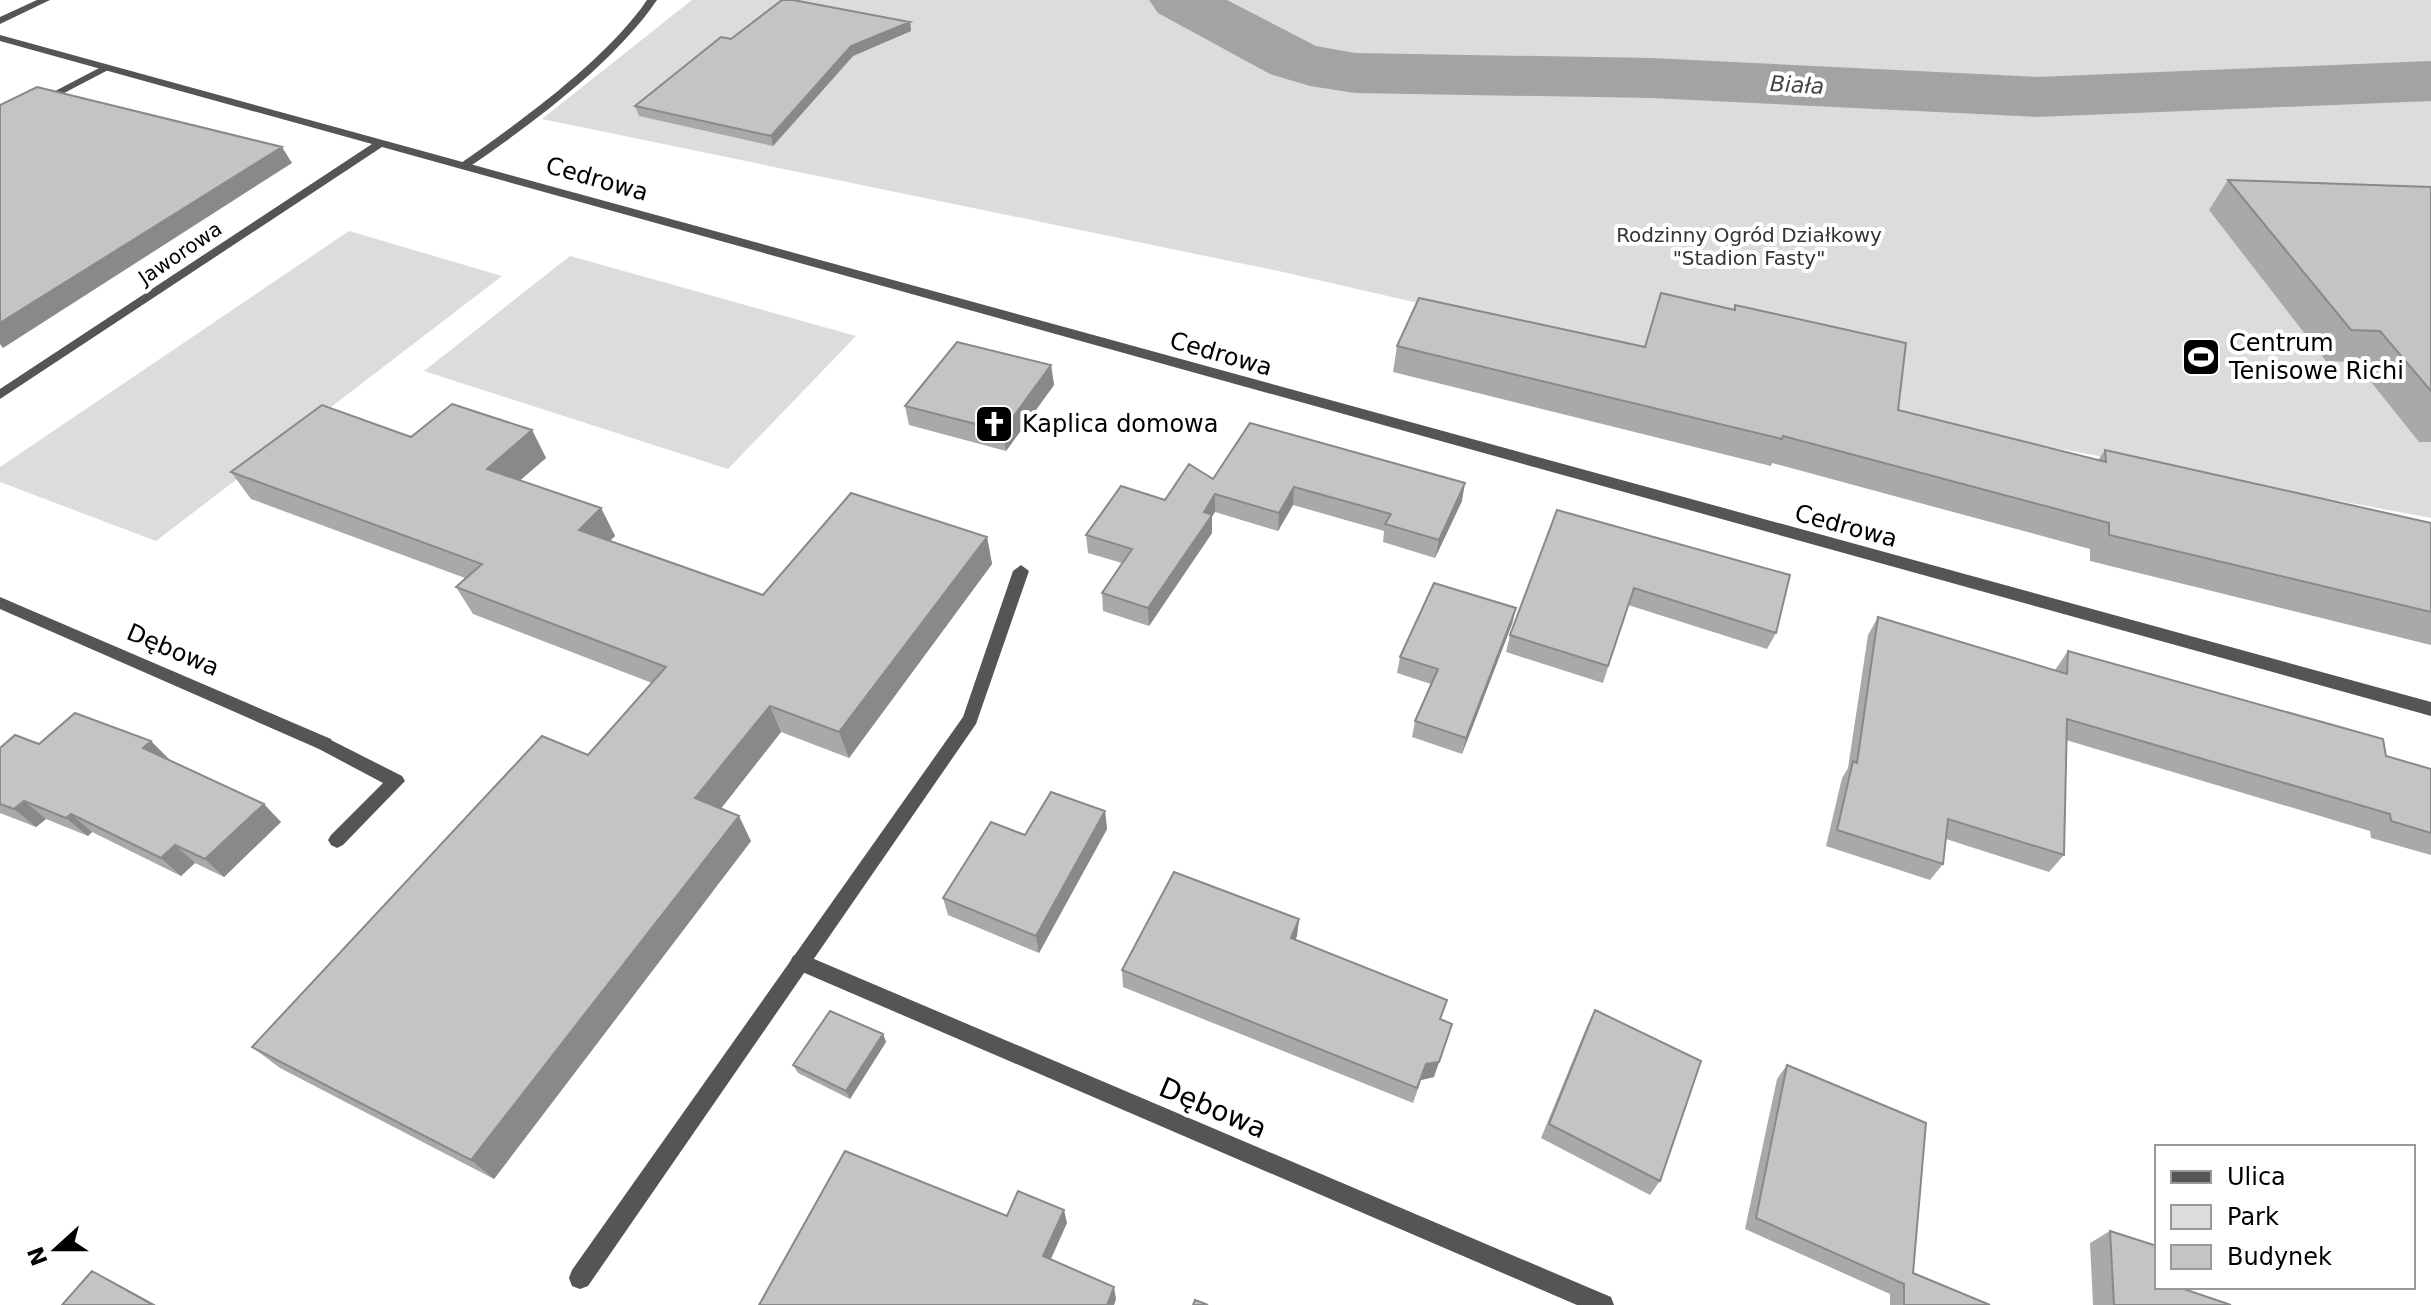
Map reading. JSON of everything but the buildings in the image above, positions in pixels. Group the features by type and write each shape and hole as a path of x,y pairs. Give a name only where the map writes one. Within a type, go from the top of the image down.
{"street":[{"path":"0,21 45,0"},
{"path":"465,165 501,141 634,25 652,0"},
{"name":"Cedrowa","path":"0,38 1251,386 2431,709"},
{"path":"27,108 107,68"},
{"name":"Jaworowa","path":"0,395 381,143"},
{"path":"580,1278 970,719 1021,571"},
{"name":"Dębowa","path":"0,603 325,744 396,781 337,840"},
{"name":"Dębowa","path":"800,962 1603,1305"}],"green space":[{"name":"Rodzinny Ogród Działkowy \"Stadion Fasty\"","path":"692,0 2431,0 2431,518 2034,444 1283,272 542,119"},
{"path":"349,231 502,276 156,541 0,482 0,467"},
{"path":"570,256 856,336 728,469 424,371"}],"waterway":[{"name":"Biała","path":"1180,0 1293,60 1355,73 1652,78 2037,97 2431,81"}],"place":[{"name":"Centrum Tenisowe Richi","path":"2201,357"},
{"name":"Kaplica domowa","path":"994,424"}]}
